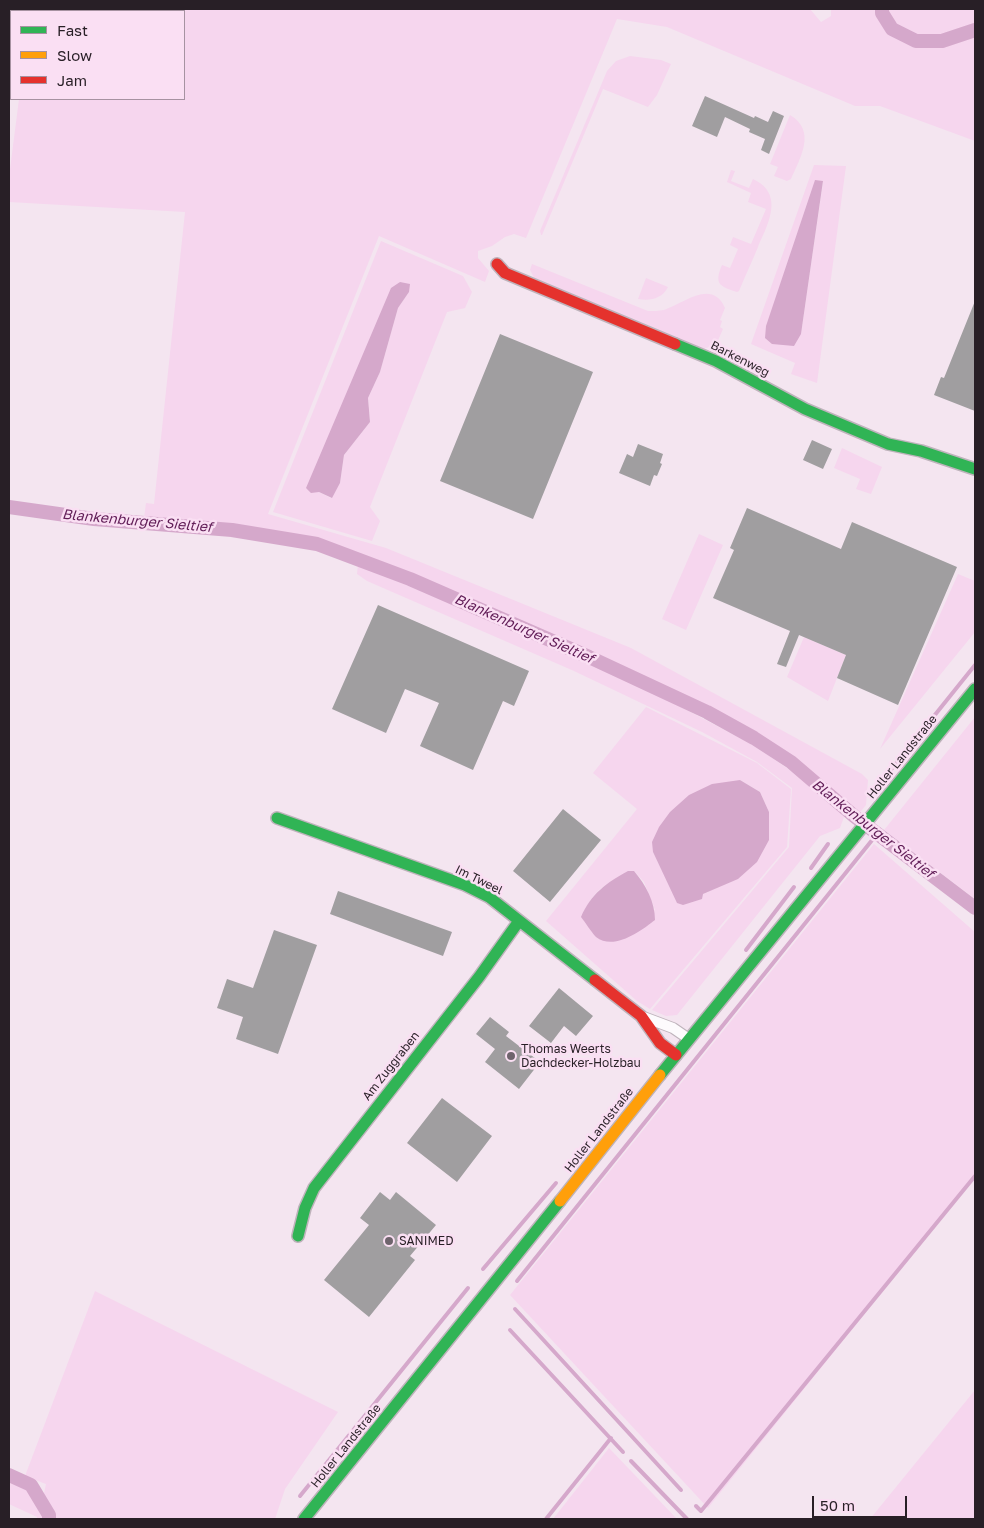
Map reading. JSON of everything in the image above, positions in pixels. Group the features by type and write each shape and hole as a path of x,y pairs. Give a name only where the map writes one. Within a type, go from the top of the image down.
{"street":[{"name":"Barkenweg","path":"497,264 505,273 716,361 805,409 888,444 921,451 975,470"},
{"name":"Holler Landstraße","path":"304,1519 487,1294 689,1039 975,689"},
{"name":"Im Tweel","path":"277,818 465,885 489,897 641,1016 660,1043 676,1056"},
{"name":"Am Zuggraben","path":"298,1236 305,1208 314,1188 479,978 519,921"},
{"name":"Im Tweel","path":"641,1016 673,1028 689,1039"}],"shaded area":[{"path":"810,9 821,22 831,16 831,9 975,9 975,141 880,106 855,106 667,27 617,19 526,238 514,234 478,251 478,258 489,271 485,282 379,236 268,514 386,548 631,648 862,774 868,780 866,805 857,816 792,758 733,723 600,658 477,604 321,541 236,526 144,518 146,503 154,504 185,212 9,202 9,177 19,100 185,100 185,10 32,10"},
{"path":"630,56 661,60 671,64 657,95 648,107 603,89 541,235 540,231 607,71 616,61"},
{"path":"790,115 798,121 805,137 802,154 791,179 787,181 774,176 778,167 770,164"},
{"path":"814,165 846,166 817,383 791,374 795,363 751,344","holes":["815,181 823,182 801,334"]},
{"path":"731,170 735,171 731,181 749,188 753,179 763,185 769,193 771,201 771,210 766,229 737,292 722,286 718,276 722,265 730,268 738,249 730,245 733,237 751,244 766,209 748,202 751,193 727,182"},
{"path":"815,180 823,181 801,334 794,346 772,344 765,338 766,326"},
{"path":"381,241 463,276 472,292 465,308 447,312 370,507 380,521 372,541 273,512","holes":["400,282 409,292 398,308 380,372 368,398 370,422 344,455 340,483 331,498 319,492"]},
{"path":"532,264 648,311 664,310 688,299 705,294 713,295 719,299 725,308 720,320 722,321 720,327 723,329 716,345 703,349 534,278 530,270"},
{"path":"646,278 668,287 659,297 647,300 638,299"},
{"path":"400,282 410,284 409,292 398,308 380,372 368,398 370,422 344,455 340,483 332,498 319,492 311,493 306,488 391,288"},
{"path":"842,448 882,467 871,494 856,489 860,479 834,468"},
{"path":"699,534 723,545 686,630 662,619"},
{"path":"358,564 571,653 647,689 755,746 807,782 844,817 840,828 820,836 677,1015 666,1016 652,1010 789,847 792,788 757,762 702,732 574,671 367,581 357,574"},
{"path":"958,574 975,581 975,632 880,749"},
{"path":"804,637 846,655 828,701 787,677"},
{"path":"646,707 757,763 791,789 787,847 650,1009 637,1001 546,921 637,809 593,773","holes":["740,780 760,792 769,812 738,878 703,894 662,870 653,852","634,871 644,882 655,910 582,918 596,893 609,883"]},
{"path":"975,717 975,899 884,830"},
{"path":"740,780 760,792 769,812 769,840 757,862 738,879 703,894 702,899 683,905 677,903 653,852 652,842 659,827 670,812 689,795 712,784"},
{"path":"874,844 975,932 975,1177 708,1508 510,1295"},
{"path":"628,871 634,871 646,888 652,900 655,920 627,938 611,942 603,941 596,937 581,917 589,902 600,890"},
{"path":"95,1291 338,1412 285,1489 275,1519 37,1519 37,1517 9,1504 9,1479 43,1498 46,1484 25,1476"},
{"path":"975,1390 975,1519 870,1519"},
{"path":"609,1448 677,1519 553,1519"}],"building":[{"path":"705,96 754,118 755,116 768,122 773,111 784,116 769,154 761,150 765,139 749,132 750,129 725,117 717,137 692,126"},
{"path":"975,301 975,411 934,395 941,377 944,378"},
{"path":"500,334 593,372 533,519 440,481"},
{"path":"812,440 832,449 823,469 803,460"},
{"path":"638,444 663,454 660,463 662,464 657,476 654,475 650,486 619,473 627,454 633,457"},
{"path":"747,508 841,549 852,522 957,567 898,705 837,678 846,655 799,635 786,667 777,664 790,631 713,598 734,550 730,548"},
{"path":"378,605 529,671 514,706 503,701 473,770 420,746 439,703 405,689 386,733 332,709"},
{"path":"563,809 601,840 550,902 513,871"},
{"path":"338,891 452,932 443,956 330,914"},
{"path":"274,930 317,945 278,1054 236,1039 243,1017 217,1008 227,979 253,988"},
{"path":"559,988 593,1016 576,1036 564,1026 551,1043 529,1026"},
{"name":"Thomas Weerts Dachdecker-Holzbau","path":"490,1017 509,1032 506,1036 540,1062 519,1089 485,1062 495,1049 476,1034"},
{"path":"442,1098 492,1136 457,1182 407,1143"},
{"name":"SANIMED","path":"380,1192 390,1200 396,1192 436,1225 410,1256 415,1260 369,1317 324,1280 369,1225 360,1218"}],"waterway":[{"path":"882,9 882,13 892,29 916,41 942,41 975,30"},
{"name":"Blankenburger Sieltief","path":"9,507 94,519 232,530 317,544 410,579 589,657 707,712 754,738 791,762 854,816 975,908"},
{"path":"881,782 975,665"},
{"path":"517,1281 877,834"},
{"path":"811,868 828,844"},
{"path":"746,950 794,887"},
{"path":"696,1506 701,1511 975,1176"},
{"path":"483,1269 556,1183"},
{"path":"300,1496 468,1288"},
{"path":"515,1309 681,1490"},
{"path":"510,1330 623,1452"},
{"path":"546,1519 611,1438"},
{"path":"631,1461 687,1519"},
{"path":"9,1475 31,1485 49,1515 49,1519"}],"traffic: fast":[{"path":"675,344 716,361 805,409 888,444 921,451 975,469"},
{"path":"660,1075 975,689"},
{"path":"277,818 465,885 489,897 595,980"},
{"path":"298,1236 305,1208 314,1188 479,977 519,921"},
{"path":"304,1519 560,1201"}],"traffic: slow":[{"path":"560,1201 660,1075"}],"traffic: jam":[{"path":"497,264 505,273 675,344"},
{"path":"595,980 641,1016 660,1043 676,1055"}],"place":[{"name":"Thomas Weerts Dachdecker-Holzbau","path":"511,1056"},
{"name":"SANIMED","path":"389,1241"}]}
